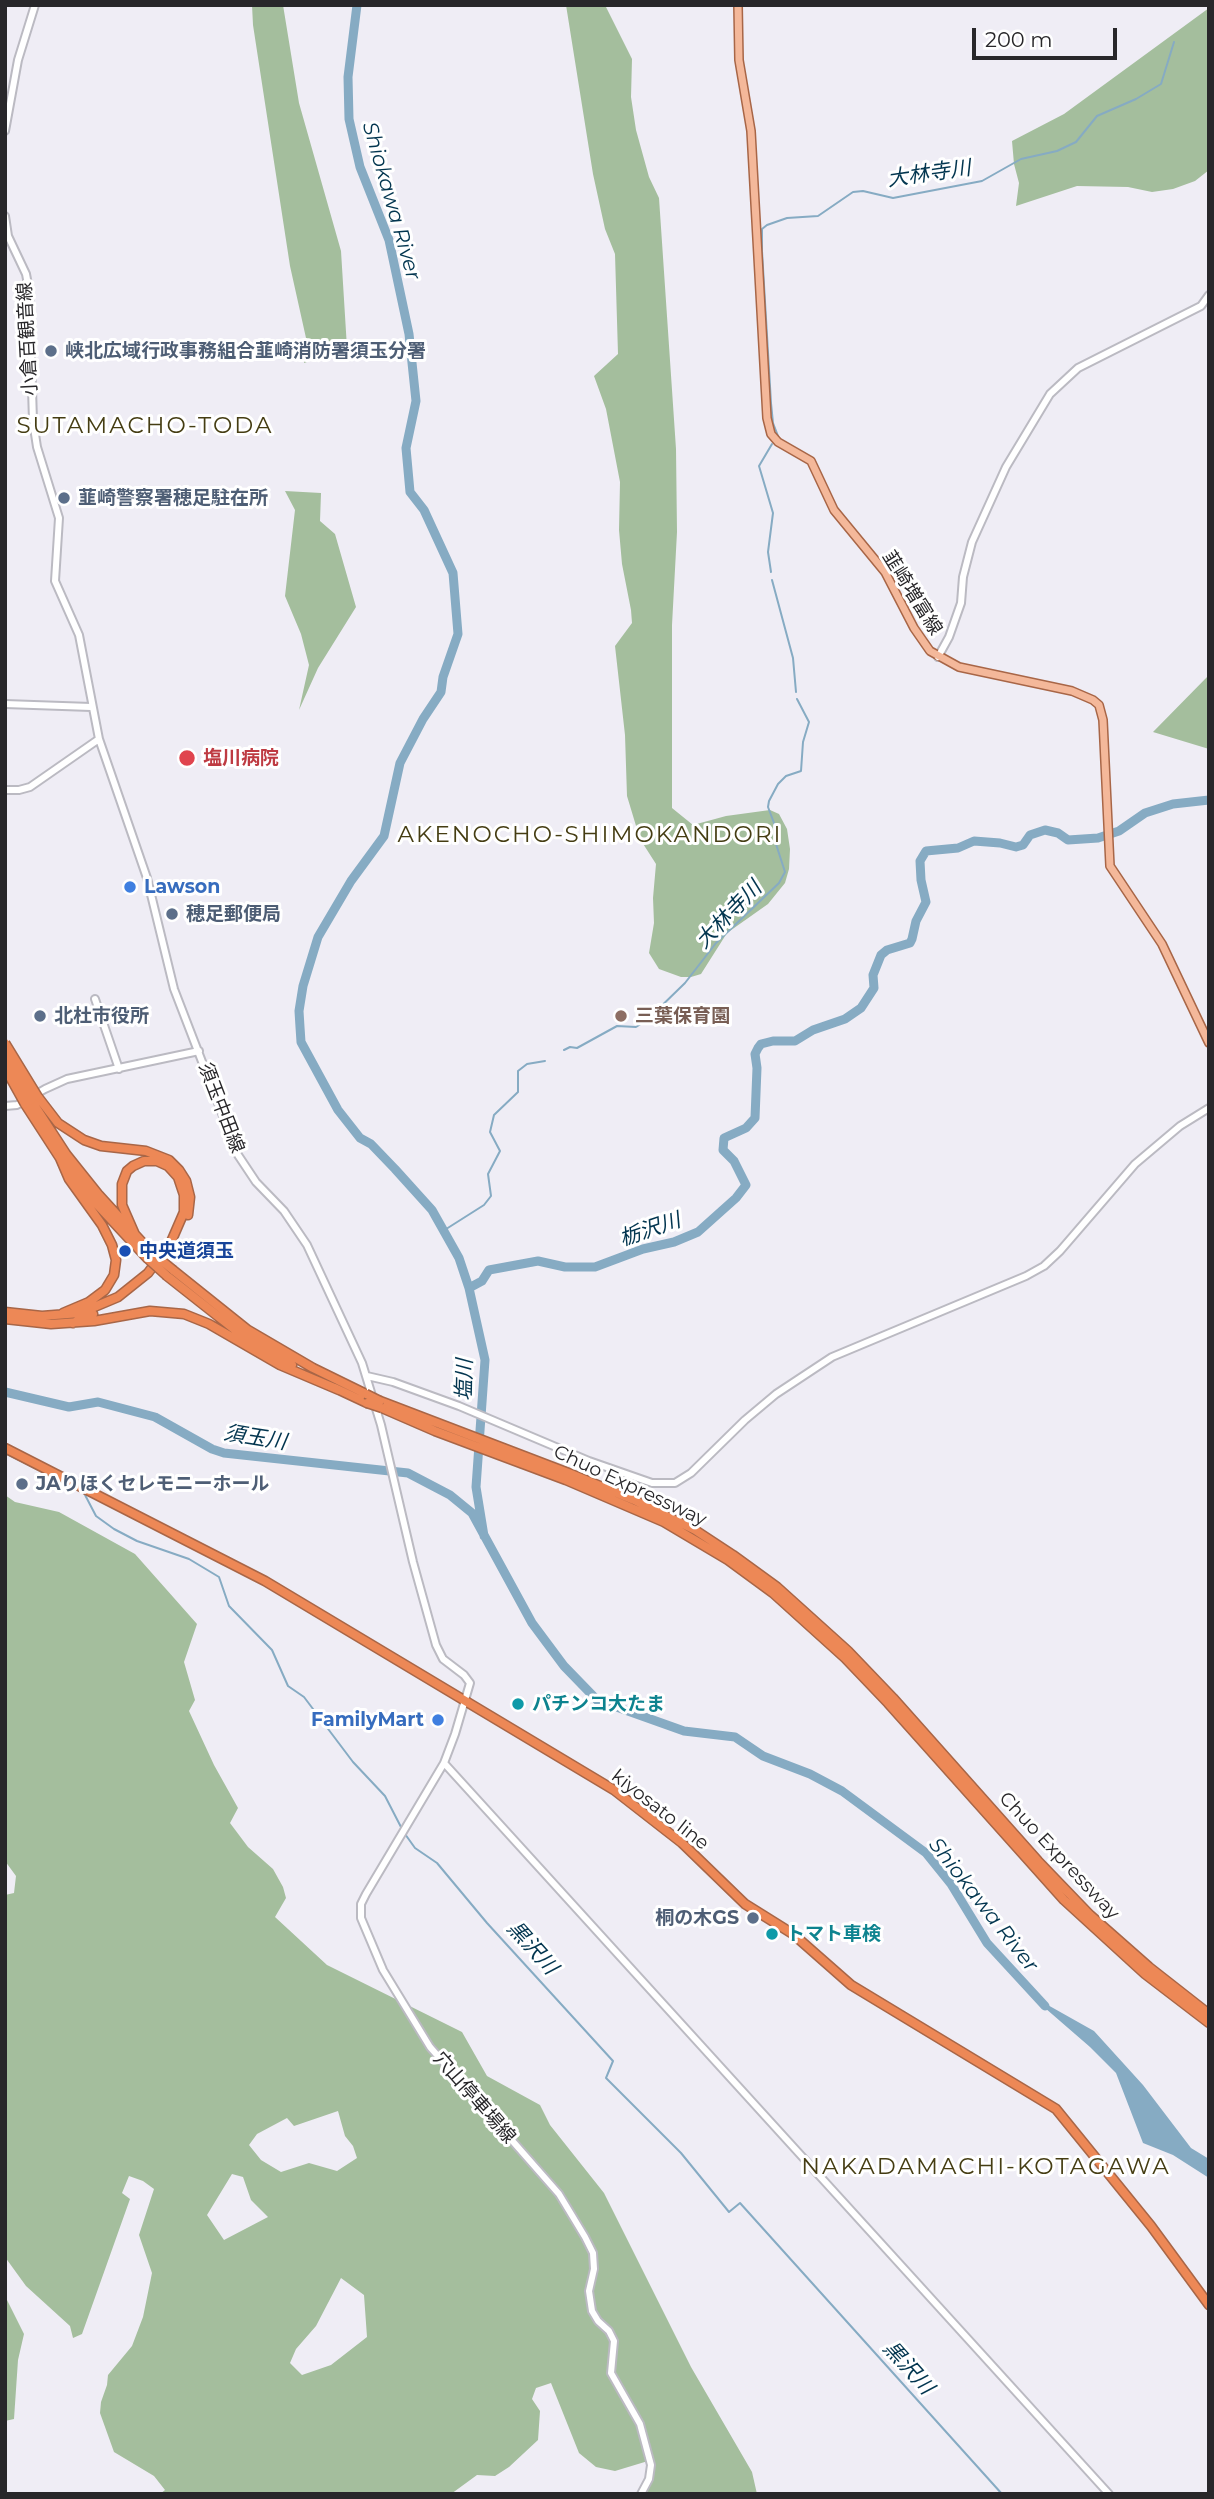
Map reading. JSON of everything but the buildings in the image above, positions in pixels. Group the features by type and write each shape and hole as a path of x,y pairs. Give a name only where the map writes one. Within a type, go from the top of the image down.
{"highway":[{"path":"5,1043 31,1100 58,1123 84,1140 102,1146 146,1151 169,1160 182,1175 190,1197 189,1213 181,1235 151,1277 116,1304 73,1323"},
{"name":"Chuo Expressway","path":"5,1054 60,1158 91,1198 149,1255 243,1336 339,1390 519,1458 600,1493 664,1522 728,1560 773,1593 888,1703 1065,1900 1145,1974 1209,2023"},
{"name":"Chuo Expressway","path":"5,1068 31,1100 74,1163 149,1255"},
{"path":"58,1316 89,1302 106,1290 114,1275 116,1260 102,1225 69,1179 60,1158"},
{"path":"5,1312 42,1317 80,1313 118,1297 148,1273 171,1242 184,1212 184,1195 178,1177 168,1166 157,1161 144,1161 133,1166 122,1184 122,1205 136,1237"},
{"name":"Chuo Expressway","path":"170,1273 248,1330 366,1398"},
{"path":"5,1319 51,1324 150,1311 184,1314 209,1324 280,1365 339,1390"},
{"name":"kiyosato line","path":"5,1448 265,1581 619,1794 682,1843 745,1904 793,1934 851,1986 1056,2109 1151,2226 1209,2305"},
{"name":"Chuo Expressway","path":"519,1458 603,1486 685,1526 733,1555 777,1587 848,1651 893,1698 1083,1908 1149,1968 1209,2014"}],"main road":[{"name":"韮崎増富線","path":"738,5 739,60 751,131 771,434 778,442 811,461 842,522 885,572 923,643 938,657 959,667 1072,691 1093,699 1102,712 1108,848 1113,873 1162,944 1209,1043"}],"street":[{"path":"5,131 18,60 35,5"},
{"name":"小倉百観音線","path":"5,216 8,236 26,274 29,290 33,421 37,447 59,519 55,581 79,635 91,706"},
{"path":"938,657 961,603 963,577 972,542 1006,467 1050,394 1078,368 1201,306 1209,295"},
{"path":"5,704 91,706"},
{"name":"須玉中田線","path":"91,706 99,739 147,878 174,989 238,1155 256,1182 284,1211 307,1245 367,1376 436,1645 443,1659 470,1683 465,1700"},
{"path":"5,790 30,787 99,739"},
{"path":"95,999 119,1069"},
{"path":"5,1106 17,1105 67,1079 199,1051"},
{"path":"367,1376 393,1382 459,1406 589,1461 652,1483 668,1484 684,1480 754,1412 832,1357 1044,1266 1135,1164 1180,1126 1209,1108"},
{"name":"穴山停車場線","path":"465,1700 444,1763 366,1895 361,1918 383,1970 430,2047 559,2194 593,2253 594,2269 589,2291 592,2311 609,2331 614,2342 611,2373 640,2424 651,2465 649,2479 641,2494"},
{"path":"444,1763 1109,2494"}],"green space":[{"path":"252,5 283,5 299,103 341,251 347,348 304,363 306,338 290,266"},
{"path":"566,5 605,5 632,59 631,97 636,130 649,177 659,198 676,449 672,808 693,825 726,816 770,810 779,814 787,829 790,849 785,883 768,904 727,933 701,974 691,977 681,977 659,969 649,953 654,923 656,864 640,839 627,796 625,735 615,646 632,623 631,610 619,530 620,482 606,409 594,376 618,354 615,254 605,229 593,174"},
{"path":"1209,8 1209,170 1195,181 1173,189 1152,192 1128,187 1077,186 1016,206 1019,183 1012,141 1064,114"},
{"path":"285,491 321,493 320,521 335,534 356,607 318,668 299,710 309,665 301,634 285,596 295,510"},
{"path":"1209,675 1209,749 1153,732"},
{"path":"5,1495 15,1502 59,1512 135,1554 197,1624 184,1662 195,1700 189,1711 238,1808 230,1823 248,1847 273,1869 283,1887 286,1898 275,1917 327,1965 462,2032 487,2076 540,2105 550,2125 604,2193 691,2367 752,2472 757,2494 646,2494 652,2482 653,2467 648,2461 615,2471 596,2467 579,2453 551,2383 536,2388 532,2399 540,2411 538,2440 495,2476 477,2475 451,2494 160,2494 165,2490 154,2476 114,2452 100,2413 108,2375 132,2346 143,2317 152,2273 139,2235 154,2189 129,2176 122,2193 130,2199 82,2334 73,2338 70,2326 26,2286 5,2257 5,1895 14,1893 16,1876 5,1861","holes":["338,2111 345,2136 353,2146 357,2158 337,2171 309,2163 281,2172 261,2160 249,2145 257,2134 287,2118 294,2126","232,2174 243,2177 251,2200 268,2217 224,2240 207,2215","341,2278 364,2295 367,2337 331,2365 302,2375 290,2363 296,2349 316,2326"]},
{"path":"5,2296 24,2334 18,2360 14,2419 5,2421"}],"water":[{"path":"1030,1995 1094,2031 1143,2085 1191,2148 1209,2159 1209,2178 1173,2155 1143,2143 1116,2073"}],"waterway":[{"name":"Shiokawa River","path":"357,5 348,77 349,119 360,167 389,240 409,334 416,401 406,448 410,492 424,510 453,573 458,634 443,677 441,692 400,763 384,836 351,881 318,937 303,986 299,1011 301,1042 338,1110 360,1138 371,1144 432,1210 459,1258 469,1288 485,1360 476,1487 484,1536"},
{"name":"大林寺川","path":"778,436 773,423 771,403 762,229 787,218 818,216 853,192 863,191 893,198 982,181 1021,159 1057,151 1076,142 1097,116 1136,99 1161,84 1174,42"},
{"name":"大林寺川","path":"771,572 768,552 773,513 759,466 772,444"},
{"name":"大林寺川","path":"772,580 793,658 796,692"},
{"name":"大林寺川","path":"564,1050 577,1048 617,1026 636,1027 647,1020 685,983 716,943 779,883 785,872 768,807 778,784 786,776 801,771 803,742 809,722 797,699"},
{"name":"栃沢川","path":"469,1288 482,1281 489,1270 538,1261 565,1267 595,1267 643,1249 674,1242 698,1232 736,1198 746,1185 734,1161 723,1150 724,1138 746,1128 755,1118 755,1054 758,1048 761,1044 773,1041 795,1041 813,1030 845,1019 861,1008 874,988 873,975 881,955 887,950 910,943 912,939 916,921 926,902 920,861 926,851 958,848 974,841 1016,847 1023,845 1030,835 1045,830 1058,833 1068,840 1098,838 1119,831 1145,813 1173,804 1209,800"},
{"name":"大林寺川","path":"443,1231 484,1205 491,1196 488,1174 500,1151 490,1132 494,1115 518,1092 518,1071 527,1064 545,1061"},
{"name":"Shiokawa River","path":"5,1392 69,1407 98,1402 155,1417 224,1453 408,1473 450,1495 472,1513 532,1623 564,1666 597,1700 684,1731 735,1737 763,1756 810,1774 842,1791 926,1853 951,1884 987,1943 1045,2006"},
{"name":"黒沢川","path":"5,1453 84,1493 96,1516 114,1529 137,1541 189,1559 219,1577 229,1606 272,1650 288,1686 304,1697 353,1762 385,1796 402,1829"},
{"name":"黒沢川","path":"405,1834 415,1848 437,1863 487,1923 613,2061 606,2078 681,2153 729,2212 740,2203 1002,2494"}],"place":[{"name":"峡北広域行政事務組合韮崎消防署須玉分署","path":"51,351"},
{"name":"韮崎警察署穂足駐在所","path":"64,498"},
{"name":"塩川病院","path":"187,758"},
{"name":"Lawson","path":"130,887"},
{"name":"穂足郵便局","path":"172,914"},
{"name":"北杜市役所","path":"40,1016"},
{"name":"三葉保育園","path":"621,1016"},
{"name":"中央道須玉","path":"125,1251"},
{"name":"JAりほくセレモニーホール","path":"22,1484"},
{"name":"パチンコ大たま","path":"518,1704"},
{"name":"FamilyMart","path":"438,1720"},
{"name":"桐の木GS","path":"753,1918"},
{"name":"トマト車検","path":"772,1934"}],"district":[{"name":"SUTAMACHO-TODA","path":"145,426"},
{"name":"AKENOCHO-SHIMOKANDORI","path":"590,835"},
{"name":"NAKADAMACHI-KOTAGAWA","path":"986,2167"}],"water label":[{"name":"塩川","path":"465,1380"},
{"name":"須玉川","path":"255,1438"}]}
